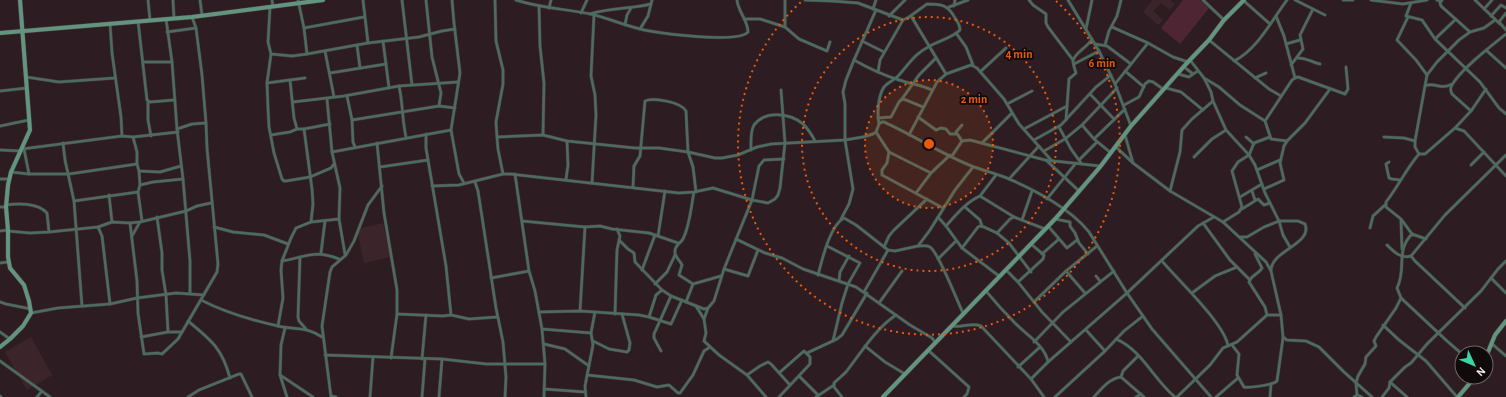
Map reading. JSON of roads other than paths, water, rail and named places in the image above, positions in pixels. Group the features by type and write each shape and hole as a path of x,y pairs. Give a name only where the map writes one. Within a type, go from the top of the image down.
{"street":[{"path":"0,347 23,326 31,311 24,284 12,271 8,262 6,206 11,172 29,134 20,0"},
{"path":"148,0 150,20"},
{"path":"173,0 174,18"},
{"path":"200,0 202,16"},
{"path":"272,0 268,42 271,54 267,83 268,108 274,153 283,180 286,181 310,177 331,168 334,164"},
{"path":"0,34 202,16 298,2 323,0"},
{"path":"363,0 368,43"},
{"path":"402,0 412,85"},
{"path":"426,0 432,57 441,93 439,106"},
{"path":"452,0 460,73 458,94 451,130 459,174 464,183"},
{"path":"495,0 496,41 503,70 503,84 496,122 498,149 504,174"},
{"path":"516,0 548,8 590,14 640,30 720,38 732,38 741,36 748,32 744,19 738,8 737,0"},
{"path":"548,8 551,0"},
{"path":"581,13 587,0"},
{"path":"640,30 648,16 652,0"},
{"path":"785,0 785,27"},
{"path":"805,0 850,2 874,9 902,20"},
{"path":"818,275 833,230 849,204 853,189 845,140 845,104 843,92 846,80 874,9 876,0"},
{"path":"889,16 906,0"},
{"path":"954,6 955,0"},
{"path":"878,72 878,66 884,52 902,20 911,16 927,4 948,7 968,0"},
{"path":"1029,0 1033,5 1046,14 1046,24 1074,62 1076,73 1069,78 1066,120"},
{"path":"1068,0 1095,44 1116,84 1131,126"},
{"path":"1086,29 1088,12 1092,0"},
{"path":"1105,45 1117,16 1121,0"},
{"path":"1203,0 1224,20"},
{"path":"883,397 1055,219 1100,167 1131,126 1177,73 1209,40 1224,20 1244,0 1270,24"},
{"path":"1234,61 1244,56 1287,0"},
{"path":"1295,0 1325,15"},
{"path":"1343,0 1353,0"},
{"path":"1371,0 1403,4 1428,0"},
{"path":"1437,0 1442,1 1440,5 1470,32"},
{"path":"1476,0 1506,30"},
{"path":"1484,9 1492,0"},
{"path":"298,2 304,28 307,54"},
{"path":"1411,3 1406,14 1408,17 1397,40 1416,60 1427,75"},
{"path":"590,14 612,9 632,8 651,4"},
{"path":"1491,16 1500,5 1506,8"},
{"path":"539,6 540,46 544,83 543,136"},
{"path":"931,174 889,152 876,132 882,92 884,88 895,79 910,60 918,53 960,30 960,25 948,7"},
{"path":"625,25 627,15 632,8"},
{"path":"1291,66 1303,49 1300,40 1301,30 1313,9"},
{"path":"1500,24 1500,19 1506,13"},
{"path":"592,183 596,100 591,76 594,15"},
{"path":"911,16 946,74"},
{"path":"1276,16 1286,44 1295,78"},
{"path":"130,223 144,354 158,352 162,354 173,344 182,332 217,272 218,264 211,203 206,123 196,28 192,17"},
{"path":"304,28 364,17"},
{"path":"1408,17 1422,20 1435,39 1486,89 1499,108 1506,114"},
{"path":"166,19 172,62 174,100 186,211 190,261 190,294"},
{"path":"744,19 760,19 785,27 800,39 827,51 829,50 830,42"},
{"path":"1435,39 1456,19"},
{"path":"1419,154 1415,147 1415,141 1427,75 1432,67 1447,51 1470,32 1484,28 1495,20"},
{"path":"138,21 151,136"},
{"path":"110,23 122,136"},
{"path":"1112,26 1173,57 1189,61 1204,78 1226,130 1248,155 1257,170 1279,221 1283,235 1290,247"},
{"path":"167,32 196,28"},
{"path":"271,54 292,56 307,54 368,43 419,37 430,33 455,29"},
{"path":"956,33 966,47 974,66 1007,104 1024,129 1052,161"},
{"path":"1424,86 1431,84 1443,88 1452,84 1466,69 1506,34"},
{"path":"1074,62 1076,56 1092,39"},
{"path":"1209,40 1269,89 1281,96"},
{"path":"1286,44 1300,40"},
{"path":"383,41 389,88"},
{"path":"862,41 884,52"},
{"path":"1116,84 1148,43"},
{"path":"1095,44 1105,45 1131,64"},
{"path":"357,45 360,68"},
{"path":"980,72 1006,48"},
{"path":"325,50 334,97"},
{"path":"1074,62 1099,51"},
{"path":"1487,51 1506,68"},
{"path":"878,118 891,117 912,83 936,58"},
{"path":"1297,58 1305,58 1320,64"},
{"path":"854,60 895,79 932,90"},
{"path":"143,62 172,62"},
{"path":"330,74 386,64"},
{"path":"909,135 937,82 946,74 968,65 974,66"},
{"path":"1184,66 1193,74"},
{"path":"1295,78 1298,77 1343,94 1347,92 1348,83 1346,67"},
{"path":"1126,71 1144,87"},
{"path":"1177,73 1189,77 1198,71"},
{"path":"1255,78 1266,74"},
{"path":"1034,140 1059,127 1090,94 1111,75"},
{"path":"26,77 59,82 115,78"},
{"path":"267,83 305,78"},
{"path":"1204,78 1219,86 1240,105 1265,121 1270,137 1274,140 1288,141"},
{"path":"1265,121 1295,78"},
{"path":"290,80 294,118 297,129"},
{"path":"293,102 347,96 399,86 458,82"},
{"path":"1124,105 1139,97 1144,87 1149,82 1153,82 1164,88 1181,92 1203,110"},
{"path":"1452,84 1452,94 1471,112"},
{"path":"399,86 406,137"},
{"path":"0,91 26,88"},
{"path":"1044,151 1082,125 1117,88"},
{"path":"1264,189 1284,180 1280,160 1288,141 1305,123 1330,89"},
{"path":"1419,154 1425,154 1455,128 1471,112 1486,89"},
{"path":"432,186 448,186 475,182 504,174 515,174 679,193 716,189 752,200 768,203 775,200 778,195 784,159 785,131 782,115 781,90"},
{"path":"1007,104 1032,91"},
{"path":"1090,94 1114,119"},
{"path":"347,96 352,120 353,142 355,147"},
{"path":"327,98 332,152 340,188 339,219 346,255"},
{"path":"633,187 634,166 640,156 645,101 649,99 674,103 684,108 686,111 688,152 692,167 695,192 683,238 675,249 675,255 667,272 655,284"},
{"path":"902,99 923,107"},
{"path":"148,101 174,100"},
{"path":"1170,191 1180,152 1182,130 1192,119 1213,101"},
{"path":"352,120 439,106 455,108"},
{"path":"1024,129 1067,106"},
{"path":"1094,139 1125,109"},
{"path":"982,143 1012,113"},
{"path":"751,150 754,125 762,118 769,116 782,115 795,118 808,129 815,141"},
{"path":"918,117 936,130 941,128 946,129 950,134 956,134 962,141"},
{"path":"0,126 29,120"},
{"path":"878,124 884,122 973,167 1009,179 1063,208 1082,223 1143,316 1211,397"},
{"path":"0,150 22,150 63,143 122,136 151,136 177,131 192,124 206,123"},
{"path":"271,135 330,124"},
{"path":"956,134 957,130 962,125"},
{"path":"1082,125 1097,142 1111,153"},
{"path":"1059,127 1082,163"},
{"path":"1455,128 1464,131 1506,176"},
{"path":"304,129 310,167 313,204 311,222"},
{"path":"332,152 406,137 451,130"},
{"path":"1194,156 1212,139 1226,130"},
{"path":"497,137 543,136 567,141 688,152 714,158 722,158 738,155 771,144 845,140 863,137 876,132"},
{"path":"426,134 426,148 446,266 451,315"},
{"path":"1125,135 1133,163"},
{"path":"132,241 135,230 141,221 138,192 140,185 139,171 137,164 137,152 133,137"},
{"path":"1246,137 1254,144"},
{"path":"1242,209 1242,204 1235,186 1232,171 1238,162 1248,155 1254,144 1270,137"},
{"path":"1384,137 1404,138 1415,141"},
{"path":"916,193 931,174 950,156 962,141 970,140 1045,160 1082,163 1100,167"},
{"path":"566,179 568,165 567,141"},
{"path":"1079,160 1097,142"},
{"path":"63,143 65,160 74,201 82,306"},
{"path":"377,144 384,213 397,290 397,314 391,358"},
{"path":"1009,179 1039,146"},
{"path":"1116,147 1133,163 1170,191 1223,222 1266,262 1271,271 1281,315 1283,337 1277,381 1271,384 1246,388 1238,378 1236,371 1239,354 1230,345 1223,332 1192,293 1162,261"},
{"path":"22,150 29,174"},
{"path":"889,152 887,163 882,170 882,175 943,208"},
{"path":"1471,164 1484,152"},
{"path":"1370,228 1373,216 1385,205 1400,180 1419,154"},
{"path":"1387,245 1401,256 1411,256 1445,215 1506,155"},
{"path":"704,319 708,308 714,301 724,269 752,200 761,162 764,160 784,159"},
{"path":"380,167 428,160"},
{"path":"1045,160 1079,190"},
{"path":"1257,170 1280,160"},
{"path":"1388,162 1386,164 1389,178 1392,180 1400,180"},
{"path":"1047,199 1076,163"},
{"path":"11,172 29,174 69,174 137,164"},
{"path":"139,171 160,172 181,166"},
{"path":"918,246 973,167"},
{"path":"515,174 529,271 539,312 544,344 544,397"},
{"path":"946,226 965,207 980,196 996,175"},
{"path":"0,179 9,179"},
{"path":"140,185 183,179"},
{"path":"475,182 478,191 497,316 501,330 506,377 505,397"},
{"path":"1240,197 1262,184"},
{"path":"336,397 331,397 322,338 323,314 330,272 332,267 346,255 354,241 368,205 382,186"},
{"path":"1252,190 1255,200"},
{"path":"642,270 657,236 666,191"},
{"path":"1022,220 1032,191"},
{"path":"74,201 138,192"},
{"path":"109,195 112,222"},
{"path":"980,196 1014,217 1047,227 1067,248 1077,240"},
{"path":"884,247 894,230 928,199"},
{"path":"1223,222 1255,200 1259,199 1264,205 1270,203"},
{"path":"0,207 16,203 40,208 47,213 50,232"},
{"path":"0,231 8,230 30,233 50,232 98,227 112,222 130,223 186,211 197,206 211,203"},
{"path":"1385,205 1388,210 1401,219 1412,234 1426,239"},
{"path":"965,207 980,220 982,226 997,233 1014,248 1018,257 1031,272"},
{"path":"156,217 160,230 168,332"},
{"path":"938,217 962,248 1000,276"},
{"path":"997,233 1010,219 1014,217"},
{"path":"1031,379 1048,362 1128,293 1203,223 1214,217"},
{"path":"841,219 846,218 888,250 896,251 926,245 931,247 938,258 963,314"},
{"path":"278,326 283,298 281,270 282,261 296,228 311,222 339,219"},
{"path":"1055,219 1070,222 1070,226 1075,233 1077,240 1088,254"},
{"path":"1401,219 1402,275 1397,289 1401,298 1454,347"},
{"path":"321,253 325,221"},
{"path":"522,221 585,227 600,226 657,236 678,243"},
{"path":"1240,237 1247,237 1264,227 1279,221 1302,222 1306,226 1303,238 1290,247 1273,263 1271,271"},
{"path":"1203,223 1223,251 1250,280 1250,284 1265,307 1267,315"},
{"path":"962,248 976,230 982,226"},
{"path":"98,227 102,236 110,304"},
{"path":"214,227 233,232 264,235 288,244"},
{"path":"580,311 585,227"},
{"path":"615,314 617,250 620,236 617,229"},
{"path":"1396,252 1402,249 1412,234"},
{"path":"736,239 758,250 782,258 792,265 848,284 866,292 879,303 928,335 936,342"},
{"path":"1042,254 1059,239"},
{"path":"619,240 634,253 635,262 662,290 671,296 696,306 704,309 708,308"},
{"path":"938,258 956,241"},
{"path":"1018,282 1031,272 1044,257 1031,244"},
{"path":"827,246 860,263 848,284 833,341"},
{"path":"1034,302 1066,271 1097,246"},
{"path":"724,269 748,276 758,250"},
{"path":"779,373 802,352 807,353 833,341 842,334 888,250"},
{"path":"1250,280 1262,268 1255,252"},
{"path":"282,261 321,253 340,259"},
{"path":"675,255 682,265 680,275 693,284"},
{"path":"839,281 840,272 849,256"},
{"path":"1411,256 1414,261 1464,308"},
{"path":"300,257 298,317 299,321 306,329"},
{"path":"1382,397 1389,388 1390,382 1418,356 1427,344 1487,285 1506,261"},
{"path":"0,262 8,262"},
{"path":"1192,293 1215,276 1237,267"},
{"path":"879,303 902,270"},
{"path":"1006,270 1071,342"},
{"path":"491,278 529,271"},
{"path":"1066,271 1085,294"},
{"path":"1034,342 1052,322 1114,271"},
{"path":"693,284 722,276"},
{"path":"1096,276 1100,281"},
{"path":"1492,278 1506,293"},
{"path":"686,302 693,284"},
{"path":"649,317 656,295 662,290"},
{"path":"986,291 1014,322 1040,347 1047,357 1048,362"},
{"path":"0,302 31,311 110,304 137,298 176,293 204,295"},
{"path":"661,351 654,338 671,296"},
{"path":"1362,397 1356,396 1356,383 1358,376 1365,364 1366,357 1376,346 1375,339 1383,324 1396,308 1401,298"},
{"path":"201,300 218,309 285,328 311,330 322,338"},
{"path":"539,312 580,311 622,314 649,317 671,324 682,300"},
{"path":"696,306 704,319 706,333 704,341 719,356 747,375 766,397"},
{"path":"586,397 585,392 588,366 594,346 591,333 595,312"},
{"path":"397,314 451,315 469,319 497,316"},
{"path":"593,341 610,349 627,352 630,344 622,314"},
{"path":"422,397 426,315"},
{"path":"799,376 817,396 834,385 865,346 888,321 896,315"},
{"path":"1116,339 1129,345 1162,385 1176,397 1210,365 1223,348 1243,337 1267,315 1281,315"},
{"path":"1055,397 1105,352 1124,331 1143,316"},
{"path":"188,320 216,346 224,360 230,378"},
{"path":"1490,345 1494,335 1506,321"},
{"path":"1383,324 1429,364 1458,397 1468,385"},
{"path":"951,326 980,325 1018,367 1031,379 1044,397"},
{"path":"285,328 281,345 280,375 287,397"},
{"path":"542,329 591,333"},
{"path":"1086,330 1105,352"},
{"path":"0,332 10,339"},
{"path":"141,337 168,332 182,332"},
{"path":"1283,337 1287,340 1306,341 1319,347 1372,397"},
{"path":"1491,342 1506,356"},
{"path":"544,344 564,349 588,366"},
{"path":"865,346 889,365 905,374"},
{"path":"587,374 634,380 657,387 669,385 680,393 694,375 704,351 710,347"},
{"path":"1018,367 1040,347"},
{"path":"928,350 968,386 968,391 964,397"},
{"path":"784,397 780,396 810,364 811,360 807,353"},
{"path":"325,355 442,359 473,363 545,364"},
{"path":"1121,377 1122,371 1138,356"},
{"path":"370,397 373,357"},
{"path":"439,397 442,359"},
{"path":"0,361 50,397"},
{"path":"747,375 768,362 790,385"},
{"path":"188,397 199,390 241,374 252,397"},
{"path":"280,375 313,397"},
{"path":"1094,397 1105,385 1117,377 1121,377"},
{"path":"1121,377 1144,397"},
{"path":"1216,397 1238,378"},
{"path":"1390,382 1408,397"},
{"path":"1270,397 1271,384"},
{"path":"834,385 842,397"},
{"path":"1357,390 1360,386"},
{"path":"544,390 585,392"},
{"path":"37,397 42,391"},
{"path":"1136,397 1140,394"}]}
